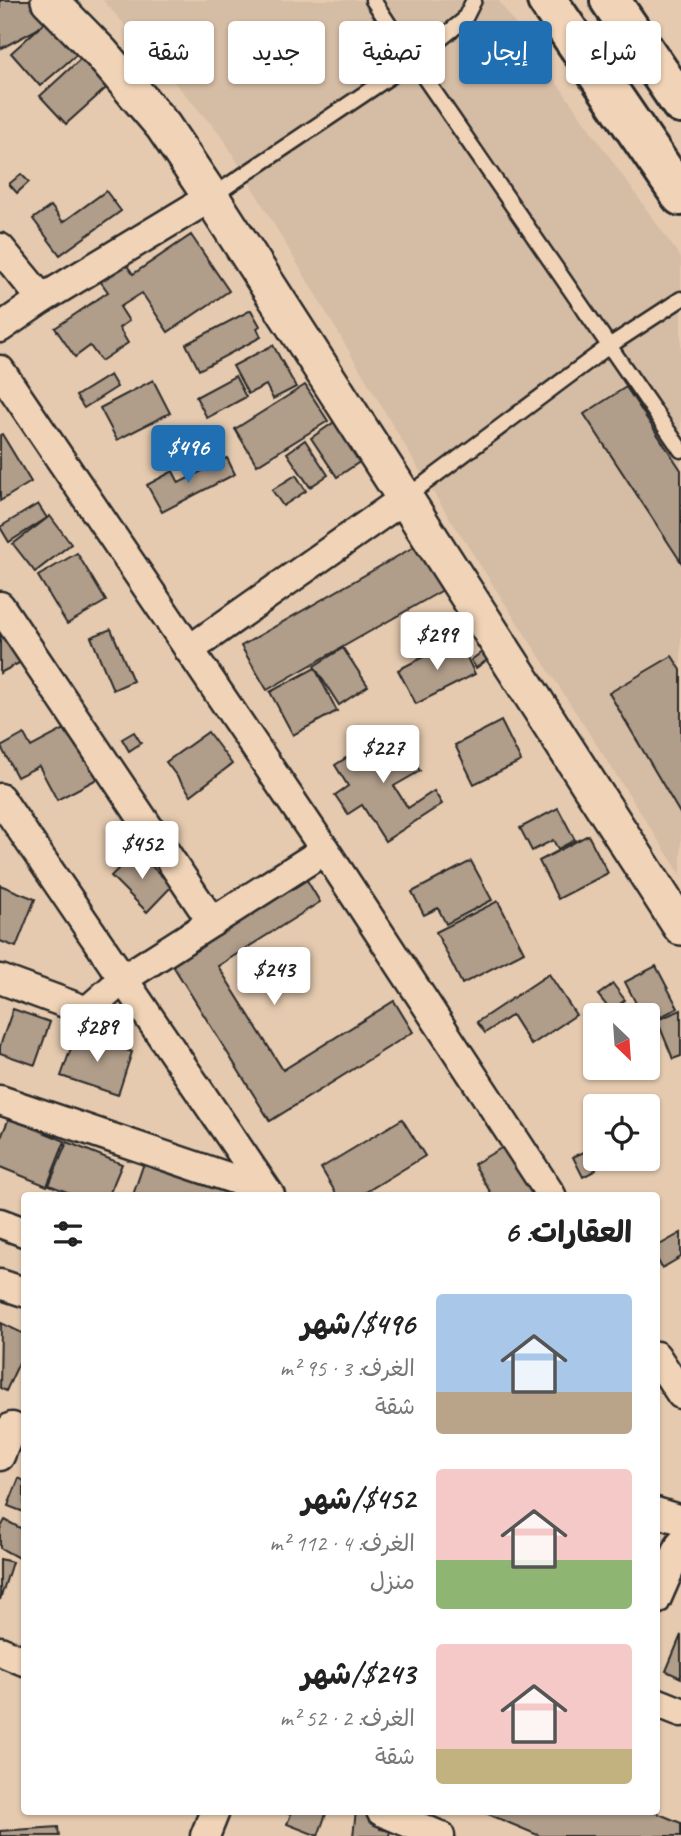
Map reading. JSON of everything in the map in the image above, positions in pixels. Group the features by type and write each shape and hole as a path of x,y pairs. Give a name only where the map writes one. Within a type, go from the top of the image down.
{"highway":[{"path":"547,0 681,196"},
{"path":"610,0 681,104"}],"street":[{"path":"49,0 101,53 163,125 681,927"},
{"path":"0,327 211,197"},
{"path":"0,248 42,299"},
{"path":"0,370 324,850 549,1192"},
{"path":"189,650 405,498"},
{"path":"0,606 212,922"},
{"path":"2,807 267,1192"},
{"path":"0,979 87,1011 123,979 324,850"},
{"path":"0,1100 265,1192"},
{"path":"0,1223 21,1231"},
{"path":"0,1284 21,1291"},
{"path":"660,1362 681,1394"},
{"path":"0,1456 12,1427"},
{"path":"660,1513 681,1520"},
{"path":"660,1591 681,1543"},
{"path":"0,1651 21,1660"},
{"path":"660,1704 681,1712"},
{"path":"205,1836 213,1815"},
{"path":"411,1817 440,1836"}],"lane":[{"path":"373,0 387,21"},
{"path":"445,35 464,20 474,0"},
{"path":"211,197 379,84"},
{"path":"429,84 681,450"},
{"path":"405,498 609,346 681,299"}],"shaded area":[{"path":"103,0 498,0 513,21 459,21 459,84 552,84 552,76 681,258 681,875 427,483 223,138 176,84 214,84 214,21 124,21 124,24"}],"building":[{"path":"0,0 37,0 49,23 0,49"},
{"path":"53,15 83,49 40,86 11,53"},
{"path":"88,52 114,81 66,124 40,96"},
{"path":"21,174 29,182 17,193 9,184"},
{"path":"106,191 121,211 60,255 33,219 51,206 63,222"},
{"path":"191,235 229,291 168,332 142,293 120,307 129,321 119,328 128,343 101,361 90,346 75,357 55,328 108,292 98,278 124,261 133,274"},
{"path":"251,310 260,326 257,328 261,337 199,370 186,344"},
{"path":"273,345 296,387 273,399 266,385 248,394 233,366"},
{"path":"110,375 117,387 84,408 76,396"},
{"path":"235,376 246,397 207,418 196,397"},
{"path":"153,380 170,413 117,440 100,408"},
{"path":"305,385 328,421 257,465 235,429"},
{"path":"626,387 681,470 681,562 584,414"},
{"path":"343,416 370,455 337,477 311,438"},
{"path":"2,434 31,482 0,501 0,435"},
{"path":"305,440 328,475 310,487 287,453"},
{"path":"227,458 235,474 162,512 147,485 173,471 179,483"},
{"path":"296,475 306,491 283,506 272,490"},
{"path":"38,504 47,518 9,542 0,527"},
{"path":"50,516 71,544 35,572 13,544"},
{"path":"431,537 457,582 267,690 241,646"},
{"path":"77,553 106,601 67,624 38,576"},
{"path":"0,618 21,662 0,673"},
{"path":"111,629 133,681 113,690 91,637"},
{"path":"458,639 475,674 416,704 398,670"},
{"path":"343,648 368,686 339,705 314,666"},
{"path":"482,652 487,660 476,668 471,660"},
{"path":"672,656 681,670 681,815 609,693"},
{"path":"315,668 337,711 293,735 270,692"},
{"path":"501,721 521,761 474,784 455,745"},
{"path":"72,725 99,778 57,800 39,766 17,777 1,747 24,734 31,747"},
{"path":"393,728 420,771 394,786 408,808 434,791 442,804 385,841 362,805 348,814 335,795 348,786 335,765"},
{"path":"134,732 141,743 129,751 122,739"},
{"path":"208,732 232,764 191,795 166,762"},
{"path":"558,808 575,840 558,849 553,840 532,851 520,828"},
{"path":"588,835 608,873 558,899 539,861"},
{"path":"136,851 172,886 147,912 111,876"},
{"path":"471,861 492,900 446,924 438,908 424,915 412,892"},
{"path":"302,872 320,902 218,966 283,1070 394,1001 413,1032 270,1121 167,956"},
{"path":"0,885 35,899 16,947 0,941"},
{"path":"498,901 524,952 462,984 436,932"},
{"path":"656,966 678,1008 660,1017 660,1003 636,1003 625,982"},
{"path":"549,974 576,1015 531,1045 512,1015 485,1033 477,1022"},
{"path":"613,984 625,1000 621,1003 604,1003 598,995"},
{"path":"13,1009 50,1022 35,1065 0,1053"},
{"path":"681,1010 681,1056 673,1059 660,1027 660,1019"},
{"path":"76,1034 132,1052 118,1095 61,1076"},
{"path":"9,1118 65,1141 47,1186 0,1167 0,1140"},
{"path":"402,1119 425,1156 366,1192 335,1192 321,1168"},
{"path":"67,1142 122,1164 110,1192 67,1192 49,1185"},
{"path":"508,1144 536,1192 490,1192 474,1164"},
{"path":"583,1152 583,1171 594,1171 583,1177 573,1157"},
{"path":"146,1157 234,1187 233,1192 134,1192"},
{"path":"681,1233 681,1257 662,1268 660,1245"},
{"path":"1,1323 21,1333 21,1358 6,1391 0,1388"},
{"path":"19,1478 21,1511 8,1506"},
{"path":"5,1520 21,1528 21,1559 0,1548 0,1529"},
{"path":"0,1559 12,1562 0,1600"},
{"path":"681,1635 681,1678 666,1671"},
{"path":"660,1814 681,1823 681,1836 540,1836 490,1815"},
{"path":"291,1815 326,1815 318,1836 287,1824"},
{"path":"356,1815 382,1815 380,1829 390,1831 389,1836 353,1836"},
{"path":"58,1827 59,1836 0,1836 0,1831"}]}
